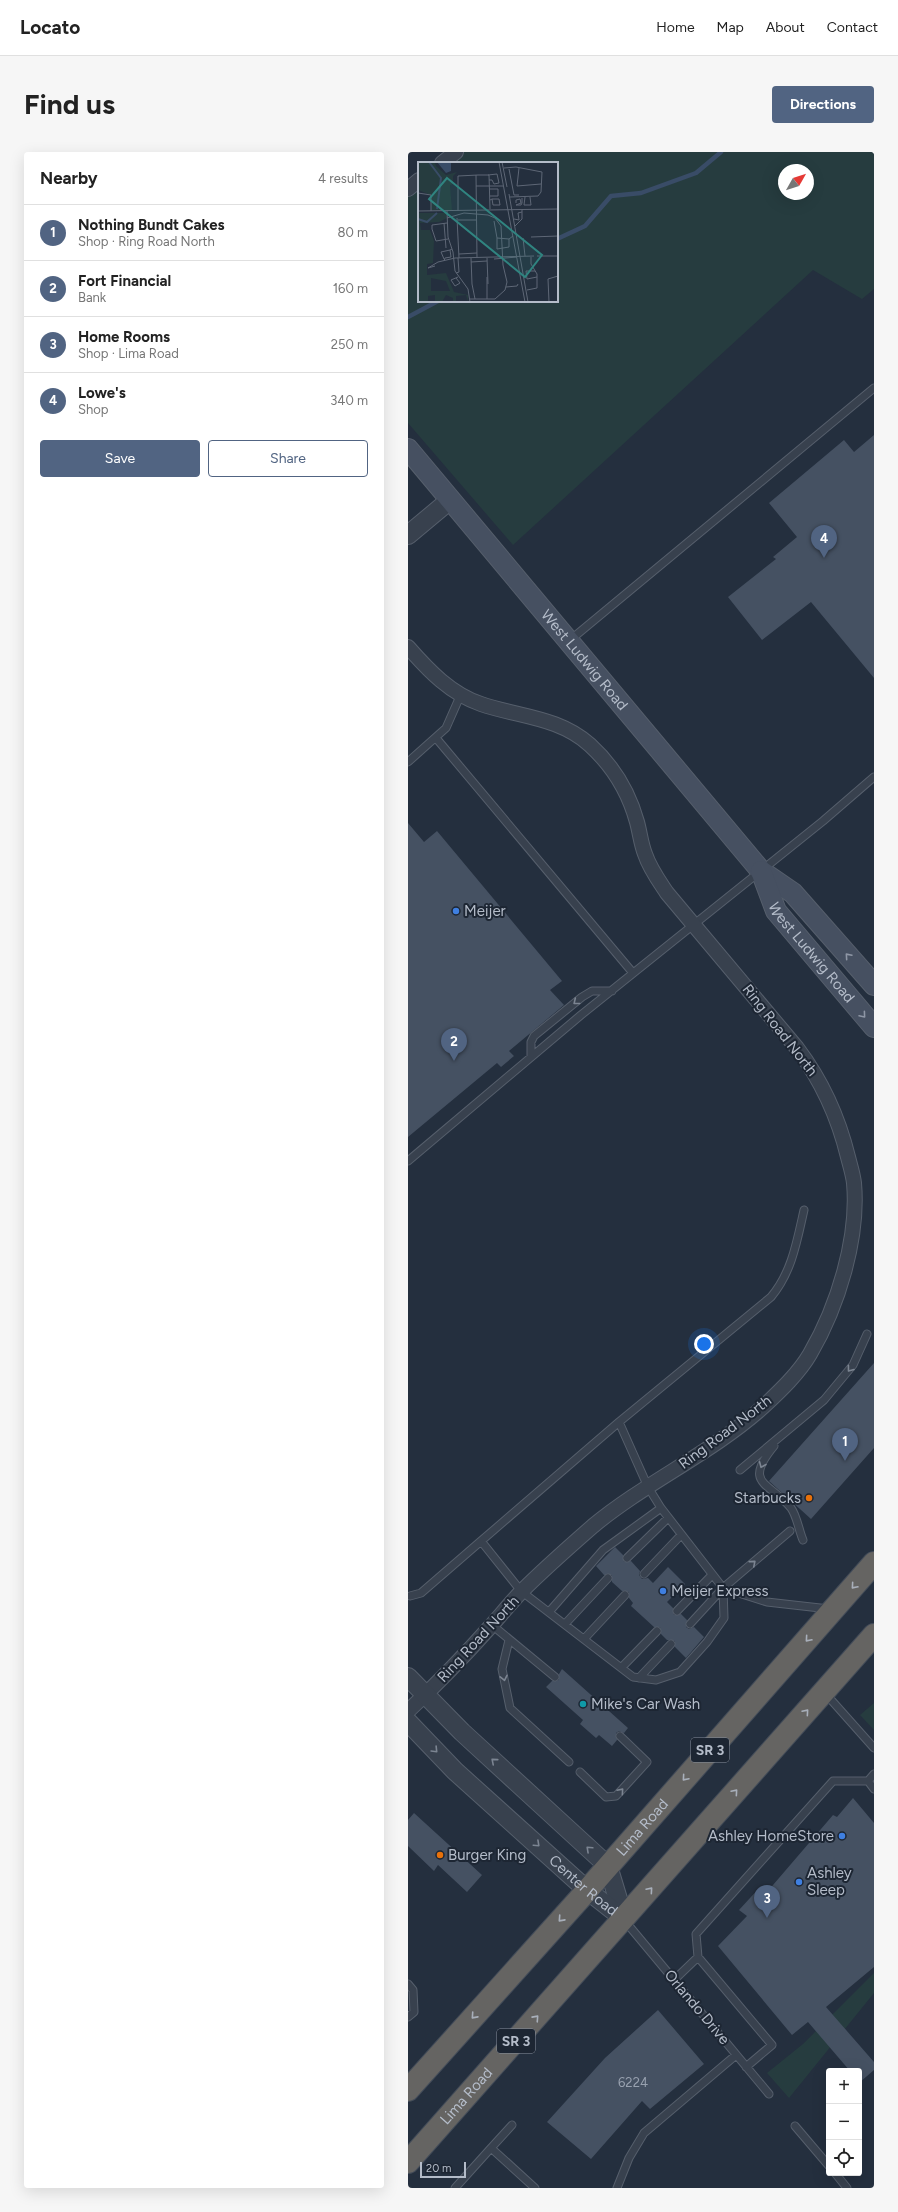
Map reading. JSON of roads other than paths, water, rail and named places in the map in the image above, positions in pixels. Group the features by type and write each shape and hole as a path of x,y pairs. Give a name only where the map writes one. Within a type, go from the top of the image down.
{"highway":[{"name":"Lima Road","path":"408,2090 587,1890 874,1563"},
{"name":"Lima Road","path":"408,2162 874,1635"}],"main road":[{"name":"West Ludwig Road","path":"408,449 760,871 793,893 874,986"},
{"name":"West Ludwig Road","path":"760,871 776,911 874,1028"}],"street":[{"path":"443,162 456,152"},
{"path":"408,189 418,181"},
{"path":"408,535 450,500"},
{"name":"Ring Road North","path":"408,648 449,689 481,704 545,720 574,732 590,746 618,777 631,804 645,854 654,874 815,1072 824,1089 841,1130 854,1182 852,1231 849,1255 832,1306 809,1355 792,1378 757,1411 719,1440 606,1515 521,1591 492,1625 408,1711"},
{"name":"Center Road","path":"408,1677 424,1696 608,1866 624,1919"},
{"name":"Center Road","path":"408,1722 455,1771 587,1890 624,1919"}],"lane":[{"path":"568,642 874,388"},
{"path":"408,762 446,728 461,694"},
{"path":"436,738 632,973"},
{"path":"408,1161 632,973 760,871 874,777"},
{"path":"532,1057 531,1042 538,1032 587,994 601,990 612,991"},
{"path":"410,1596 421,1593 619,1422 771,1297 780,1286 790,1266 804,1210"},
{"path":"740,1470 824,1400 853,1365 867,1334"},
{"path":"619,1422 648,1487 661,1508 723,1588 767,1602 833,1609"},
{"path":"784,1434 761,1465 760,1478 763,1484 791,1508 803,1540"},
{"path":"550,1612 603,1550 661,1508"},
{"path":"627,1558 668,1518"},
{"path":"690,1624 723,1588 790,1531"},
{"path":"644,1574 681,1535"},
{"path":"481,1541 521,1591 622,1667 633,1677 656,1680 680,1672 707,1642 724,1618 723,1588"},
{"path":"677,1611 712,1575"},
{"path":"565,1624 608,1578"},
{"path":"584,1638 625,1595"},
{"path":"492,1625 555,1677"},
{"path":"622,1667 657,1631"},
{"path":"509,1640 502,1669 510,1708 569,1762"},
{"path":"639,1678 671,1644"},
{"path":"824,1691 874,1748"},
{"path":"580,1772 606,1797 616,1796 647,1762 620,1736"},
{"path":"746,2067 772,2045 698,1957 696,1934 833,1781 868,1781 874,1774"},
{"path":"868,1781 874,1789"},
{"name":"Orlando Drive","path":"624,1919 769,2094"},
{"path":"674,1980 698,1957"},
{"path":"408,1984 413,1990 414,2012 408,2018"},
{"path":"617,2188 629,2158 644,2133 736,2055"},
{"path":"456,2188 512,2125"},
{"path":"796,2126 826,2162"},
{"path":"491,2148 535,2188"},
{"path":"837,2176 847,2188"}],"waterway":[{"path":"558,239 585,226 611,196 641,193 696,173 721,152"},
{"path":"408,317 436,302"}],"place":[{"name":"Lowe's","path":"824,558"},
{"name":"Meijer","path":"456,911"},
{"name":"Fort Financial","path":"454,1061"},
{"name":"Nothing Bundt Cakes","path":"845,1461"},
{"name":"Starbucks","path":"809,1498"},
{"name":"Meijer Express","path":"663,1591"},
{"name":"Mike's Car Wash","path":"583,1704"},
{"name":"Ashley HomeStore","path":"842,1836"},
{"name":"Burger King","path":"440,1855"},
{"name":"Ashley Sleep","path":"799,1882"},
{"name":"Home Rooms","path":"767,1918"}]}
